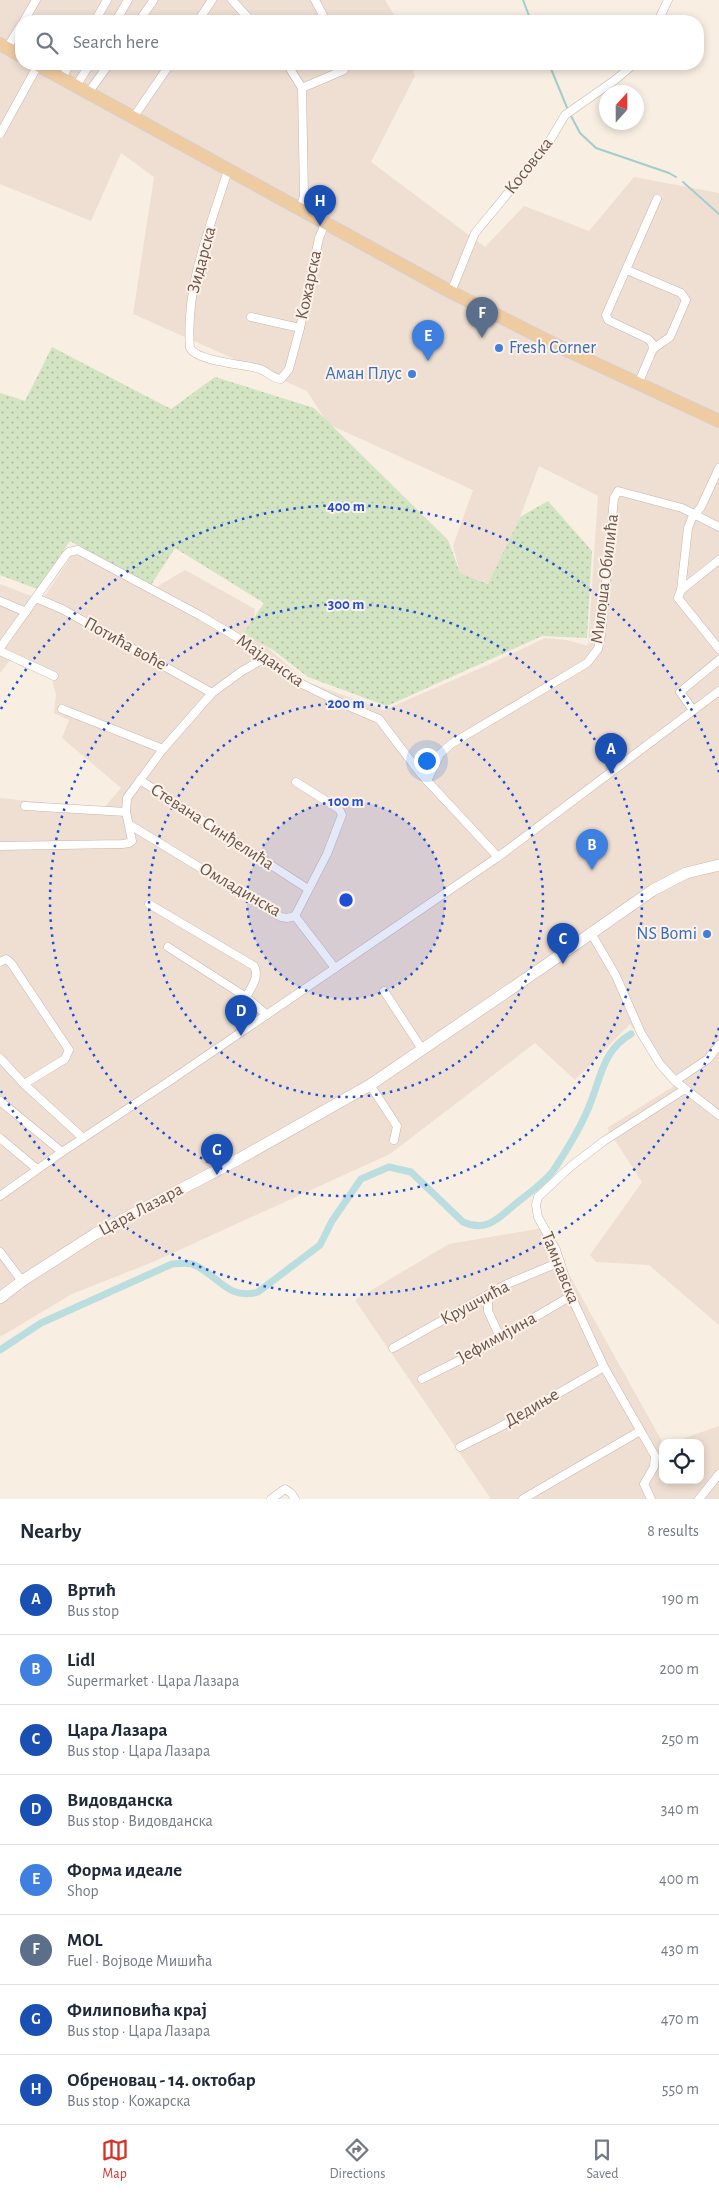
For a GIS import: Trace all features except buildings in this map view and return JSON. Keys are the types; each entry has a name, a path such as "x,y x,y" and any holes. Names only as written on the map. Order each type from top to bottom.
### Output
{"main road":[{"path":"4,46 15,52"},
{"path":"48,70 451,292 638,384 719,421"},
{"name":"Цара Лазара","path":"0,1298 22,1281 100,1232 239,1159 370,1085 639,898 674,878 699,869 719,865"}],"street":[{"path":"27,15 36,0"},
{"path":"98,15 107,0"},
{"path":"119,15 128,0"},
{"path":"202,15 212,0"},
{"path":"232,0 246,15"},
{"path":"315,0 323,15"},
{"path":"661,15 668,0"},
{"path":"143,15 153,1"},
{"path":"4,46 15,32"},
{"path":"0,134 34,70"},
{"path":"62,78 67,70"},
{"path":"76,86 86,70"},
{"path":"88,93 105,70"},
{"path":"133,118 166,70"},
{"path":"291,70 302,88 304,196 300,210"},
{"path":"302,88 344,70"},
{"name":"Косовска","path":"451,292 475,233 546,147 565,115 627,70"},
{"name":"Зидарска","path":"228,170 191,295 190,342 192,352 199,356 261,370 277,379 281,379 289,369 300,328"},
{"path":"653,349 652,343 648,339 608,320 606,316 657,199"},
{"name":"Кожарска","path":"251,317 300,328 319,238 325,224"},
{"path":"627,270 681,294 686,300 670,337 653,349 638,384"},
{"path":"681,590 688,528 701,507 719,468"},
{"name":"Милоша Обилића","path":"427,781 440,754 451,744 587,664 594,656 601,636 615,494 618,491 682,508 695,514"},
{"path":"695,514 719,527"},
{"name":"Мајданска","path":"54,676 0,650 66,555 69,552 78,550 238,638 302,684 379,719 427,781 498,856"},
{"path":"719,560 681,590 678,595 679,600 719,649"},
{"name":"Потића воће","path":"36,598 62,609 212,693"},
{"path":"0,601 26,612"},
{"path":"62,709 164,750 212,693 242,671 265,658"},
{"path":"694,710 680,692 719,660"},
{"path":"0,1196 37,1168 498,856 719,691"},
{"name":"Стевана Синђелића","path":"164,750 140,780 308,889"},
{"path":"0,846 127,844 132,839 126,812 128,798 140,780"},
{"path":"295,916 327,854 342,815 339,809 296,782"},
{"path":"25,806 126,812"},
{"name":"Омладинска","path":"130,825 281,916 287,918 295,916 335,968"},
{"path":"149,904 234,952 254,966 256,977 246,997"},
{"path":"590,933 616,976 650,1050 675,1081 719,1115"},
{"path":"168,947 246,997 267,1014"},
{"path":"0,962 6,959 11,962 69,1050 65,1059 24,1084"},
{"path":"384,991 422,1049"},
{"path":"675,1081 708,1059 719,1045"},
{"path":"0,1058 24,1084 83,1138"},
{"path":"370,1085 397,1126 394,1140"},
{"name":"Тамнавска","path":"651,1499 644,1484 654,1466 655,1456 604,1367 572,1296 548,1234 538,1217 536,1205 538,1197 570,1167 604,1141 685,1088"},
{"path":"0,1100 62,1152"},
{"path":"0,1138 37,1168"},
{"path":"0,1252 22,1281"},
{"name":"Крушчића","path":"393,1348 507,1284 560,1262"},
{"path":"488,1295 488,1311 500,1337"},
{"name":"Јефимијина","path":"422,1379 572,1296"},
{"name":"Дедиње","path":"460,1447 500,1427 604,1367"},
{"path":"523,1499 640,1432"},
{"path":"699,1499 719,1474"},
{"path":"271,1499 285,1489 295,1499"}],"shaded area":[{"path":"0,0 385,0 394,15 15,15 15,70 413,70 415,76 371,162 485,247 524,206 589,231 634,177 719,193 719,1325 649,1265 596,1262 590,1255 642,1182 607,1128 674,1086 630,1024 575,1080 535,1043 390,1154 153,1262 72,1294 0,1337 0,798 103,809 121,788 62,738 69,720 54,713 56,695 52,680 10,660 0,673 0,584 42,600 74,552 153,589 185,570 255,609 251,633 307,682 384,710 545,638 567,640 588,646 598,496 539,466 520,517 489,584 460,573 453,546 473,490 328,424 307,391 133,314 154,177 121,153 91,221 0,184"},
{"path":"543,1228 661,1439 659,1439 659,1484 704,1484 704,1439 682,1439 719,1426 719,1499 491,1499 355,1300 449,1244"}],"green space":[{"path":"52,347 171,409 215,377 314,408 448,540 460,573 488,584 520,517 548,501 592,551 587,638 542,636 387,706 308,677 273,650 244,633 264,603 175,548 151,585 70,541 37,589 0,575 0,393 25,401"}],"waterway":[{"path":"523,0 529,15"},
{"path":"551,70 568,110"},
{"path":"570,114 580,133 596,148 676,177"},
{"path":"683,182 719,214"},
{"path":"0,1350 41,1323 172,1264 192,1264 201,1268 230,1290 238,1293 258,1292 320,1245 332,1221 361,1179 389,1167 411,1172 463,1222 478,1226 496,1220 536,1188 551,1173 570,1145 583,1120 609,1056 614,1048 631,1034"}],"place":[{"name":"Обреновац - 14. октобар","path":"320,226"},
{"name":"MOL","path":"482,338"},
{"name":"Fresh Corner","path":"499,348"},
{"name":"Форма идеале","path":"428,361"},
{"name":"Аман Плус","path":"412,374"},
{"name":"Вртић","path":"611,774"},
{"name":"Lidl","path":"592,870"},
{"name":"NS Bomi","path":"707,934"},
{"name":"Цара Лазара","path":"563,964"},
{"name":"Видовданска","path":"241,1036"},
{"name":"Филиповића крај","path":"217,1175"}]}
